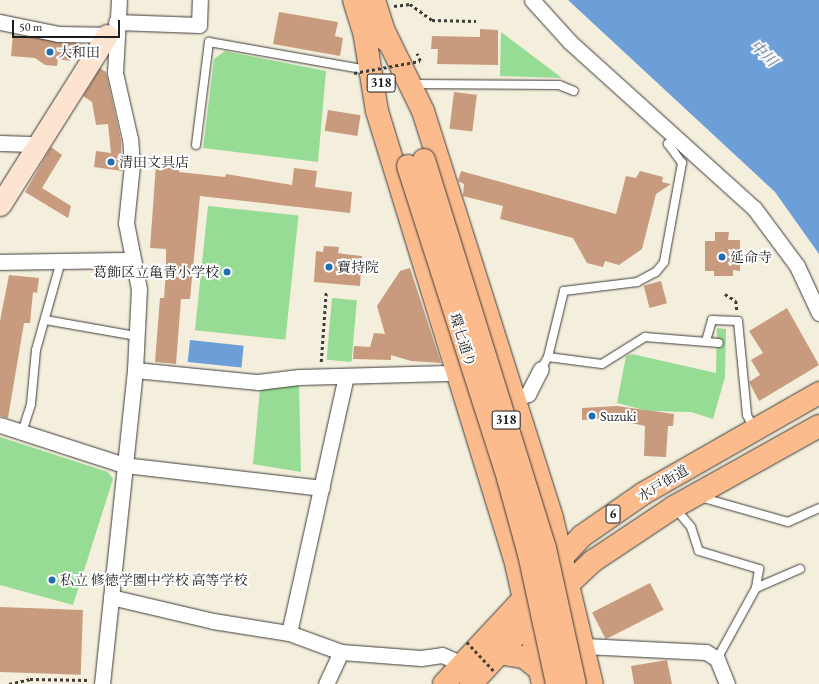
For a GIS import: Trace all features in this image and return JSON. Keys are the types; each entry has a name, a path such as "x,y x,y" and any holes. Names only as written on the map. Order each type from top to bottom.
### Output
{"main road":[{"name":"環七通り","path":"354,0 373,29 416,163 545,548 575,684"},
{"name":"環七通り","path":"373,29 383,3"},
{"path":"373,29 361,72 392,161 497,496 529,621 546,679"},
{"path":"373,29 413,84 543,487 570,580 584,646 590,684"},
{"name":"環七通り","path":"416,163 529,554 558,684"},
{"name":"水戸街道","path":"444,684 562,553 644,493 819,393"},
{"name":"水戸街道","path":"471,684 496,662 529,621 570,580 622,540 674,507 819,426"},
{"path":"497,496 511,515 537,509 543,487"},
{"path":"496,662 524,657 546,679 576,678 590,684"}],"street":[{"path":"103,682 124,465 135,370 139,289 126,223 132,166 130,139 115,73 113,31 120,0"},
{"path":"0,22 58,34 199,25 200,0"},
{"path":"532,0 570,42 676,136 754,208 775,233 811,291 819,313"},
{"path":"0,205 38,144 113,31"},
{"path":"0,143 38,144"},
{"path":"0,262 133,260"},
{"path":"514,398 528,394 545,363"},
{"path":"135,370 258,382 320,376 457,372"},
{"path":"289,633 346,376"},
{"path":"0,425 124,465 322,488"},
{"path":"111,597 213,621 289,633 341,652 421,658 442,655 462,664"},
{"path":"584,646 690,650 716,658 727,684"},
{"path":"326,684 341,652"}],"lane":[{"path":"196,145 209,42 361,72"},
{"path":"413,84 559,85 574,91"},
{"path":"676,136 668,144 682,163 664,262 656,272 637,282 564,291 545,363 602,364 645,337 719,342"},
{"path":"22,432 31,404 36,350 60,261"},
{"path":"45,320 136,336"},
{"path":"706,341 712,320 738,321 747,415 754,430"},
{"path":"696,496 788,522 819,508"},
{"path":"674,507 691,527 699,551 759,569 756,588 716,658"},
{"path":"756,588 800,569"}],"path":[{"path":"383,3 410,4 432,20 476,21"},
{"path":"361,72 420,61 417,54"},
{"path":"320,376 326,292"},
{"path":"725,294 736,301 738,321"},
{"path":"467,642 496,662"},
{"path":"9,684 30,679 103,682"}],"green space":[{"path":"501,32 562,78 500,76"},
{"path":"225,51 326,71 318,162 203,148 214,59"},
{"path":"208,206 299,216 285,340 195,330"},
{"path":"332,298 357,300 352,362 327,360"},
{"path":"717,328 726,329 725,377 713,419 691,412 648,411 617,403 626,356 632,354 716,373"},
{"path":"299,385 301,472 253,464 260,388"},
{"path":"0,437 108,472 113,479 73,605 0,585"}],"water":[{"name":"中川","path":"568,0 819,0 819,254 775,192"},
{"path":"190,340 244,346 241,368 188,362"}],"building":[{"path":"279,12 338,22 335,36 343,38 340,56 273,44"},
{"path":"480,29 498,30 498,65 437,64 438,49 431,49 432,36 480,37"},
{"path":"13,35 79,43 82,47 71,61 58,59 57,66 45,65 35,58 11,56"},
{"path":"100,68 106,72 121,140 122,171 94,167 96,151 111,153 108,124 96,125 92,102 83,96"},
{"path":"454,92 477,95 472,132 449,129"},
{"path":"328,110 361,115 357,136 325,131"},
{"path":"51,147 62,155 42,188 71,206 68,218 25,192"},
{"path":"156,165 179,167 179,172 225,177 226,174 292,185 294,168 317,171 315,187 352,192 350,213 200,196 190,299 181,299 176,364 155,362 160,298 164,298 166,272 166,249 150,248"},
{"path":"461,171 616,214 626,176 636,178 640,171 663,177 662,182 671,184 656,194 642,249 619,265 605,261 603,267 587,263 573,238 500,219 503,206 463,196 464,184 458,181"},
{"path":"715,232 729,232 728,240 740,240 740,271 733,270 733,276 714,276 714,271 705,271 705,241 715,241"},
{"path":"324,246 339,247 338,253 362,256 360,286 314,282 316,251 323,252"},
{"path":"410,268 441,363 411,361 391,355 391,360 353,359 354,346 370,347 374,333 385,334 377,306 400,271"},
{"path":"9,275 39,278 37,293 33,292 30,323 24,323 8,418 0,416 0,321"},
{"path":"661,281 667,303 650,308 644,286"},
{"path":"787,308 819,365 759,401 749,382 760,375 751,360 763,353 749,331"},
{"path":"617,406 674,414 673,426 668,426 666,457 644,456 645,426 609,418 582,420 582,408"},
{"path":"650,583 664,610 606,639 592,613"},
{"path":"0,607 83,610 81,675 0,672"},
{"path":"667,660 672,684 634,684 631,666"}],"place":[{"name":"大和田","path":"50,52"},
{"name":"清田文具店","path":"111,162"},
{"name":"延命寺","path":"722,257"},
{"name":"寶持院","path":"329,267"},
{"name":"葛飾区立亀青小学校","path":"227,272"},
{"name":"Suzuki","path":"592,416"},
{"name":"私立 修徳学園中学校 高等学校","path":"52,580"}]}
